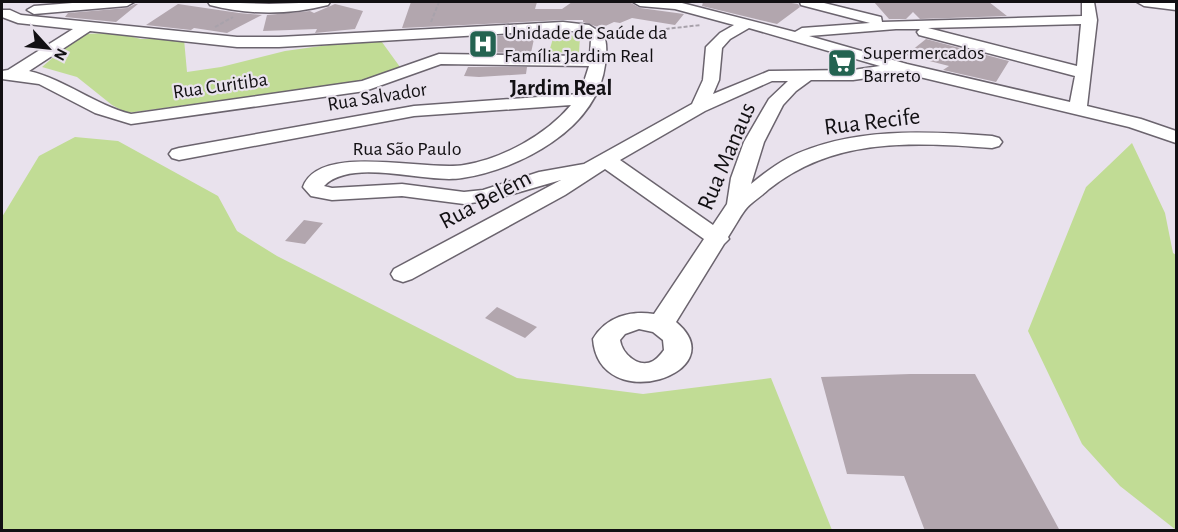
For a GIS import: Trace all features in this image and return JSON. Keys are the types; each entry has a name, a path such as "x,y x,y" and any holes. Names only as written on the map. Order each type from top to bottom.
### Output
{"street":[{"path":"2,17 127,2"},
{"path":"215,2 250,8 288,8 323,2"},
{"path":"640,2 670,3 787,34 903,69 1135,123 1176,136"},
{"path":"806,2 1084,73"},
{"path":"1077,110 1090,20 1088,2"},
{"path":"1144,2 1176,6"},
{"path":"2,17 80,31 197,36 237,42 563,26 584,28 598,37"},
{"path":"787,34 896,25 1090,20"},
{"path":"699,107 711,80 714,47 725,36 748,23"},
{"path":"7,75 80,31"},
{"path":"432,33 439,59"},
{"name":"Rua São Paulo","path":"598,37 592,87 586,99 573,114 542,137 491,166 444,173 384,167 344,170 322,175 315,181 314,187 318,192 332,194 402,190 464,198 485,196 546,176 598,164 699,107 769,76 853,75 903,69"},
{"name":"Rua Curitiba","path":"7,75 26,74 63,87 108,113 131,119 365,86 439,59 596,61"},
{"name":"Rua Manaus","path":"661,324 718,239 738,204 741,178 759,132 776,103 790,87 808,75"},
{"name":"Rua Salvador","path":"179,154 414,111 586,99"},
{"name":"Rua Recife","path":"738,204 796,162 819,153 873,142 901,140 992,142"},
{"path":"598,164 718,239"},
{"name":"Rua Belém","path":"403,274 558,190 598,164"}],"path":[{"path":"432,33 439,2"},
{"path":"197,36 250,8"},
{"path":"598,37 703,25"}],"green space":[{"path":"117,33 141,39 184,39 187,72 221,67 285,51 379,38 400,67 373,80 127,113 112,105 77,77 42,67 80,34"},
{"path":"554,35 580,36 579,53 549,52"},
{"path":"75,137 118,141 218,196 237,231 277,256 517,378 643,394 771,378 832,530 2,530 2,217 39,156"},
{"path":"1132,143 1165,213 1173,253 1176,255 1176,530 1120,486 1082,444 1028,331 1086,187"}],"building":[{"path":"411,2 537,2 535,9 562,9 572,2 621,2 631,3 640,8 684,14 675,25 632,18 601,28 583,22 583,20 563,20 402,28"},
{"path":"703,2 785,2 798,4 800,7 777,24 702,6"},
{"path":"874,2 989,2 1007,16 920,19 913,12 906,19 889,19"},
{"path":"138,4 116,22 65,17 68,13 127,8"},
{"path":"178,4 262,15 227,33 146,25"},
{"path":"335,4 363,11 355,29 315,33 317,29 263,31 267,15 310,11 314,13"},
{"path":"535,34 531,53 474,52 480,37"},
{"path":"926,39 1009,61 996,82 943,70 949,66 906,55"},
{"path":"468,67 527,67 526,74 479,77 464,76"},
{"path":"304,220 323,223 305,244 285,241"},
{"path":"497,307 537,327 525,338 485,318"},
{"path":"975,374 1060,531 925,531 904,476 847,474 821,377"}],"place":[{"name":"Unidade de Saúde da Família Jardim Real","path":"483,44"},
{"name":"Supermercados Barreto","path":"842,63"}],"district":[{"name":"Jardim Real","path":"561,87"}]}
